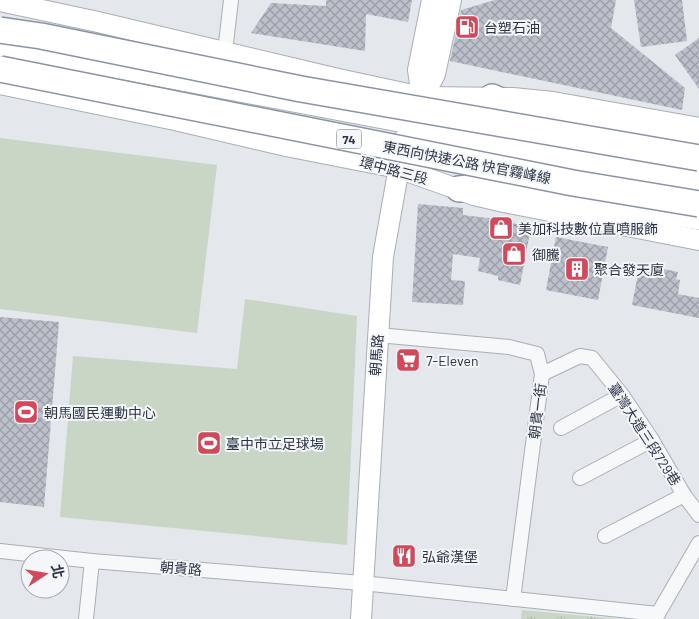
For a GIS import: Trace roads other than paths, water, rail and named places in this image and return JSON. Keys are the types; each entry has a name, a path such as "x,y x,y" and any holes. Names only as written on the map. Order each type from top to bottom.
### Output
{"highway":[{"path":"0,30 41,36 301,89 699,158"},
{"name":"東西向快速公路 快官霧峰線","path":"0,69 564,182 699,204"},
{"path":"492,97 536,117 699,144"},
{"path":"459,189 506,184 699,217"}],"street":[{"path":"225,52 230,0"},
{"name":"朝馬路","path":"422,97 418,70 432,0"},
{"name":"朝馬路","path":"361,619 383,257 398,168 422,97 435,74 451,0"},
{"path":"0,1 422,97 492,97 553,102 699,128"},
{"path":"0,46 409,131 699,188"},
{"path":"0,59 409,131 699,173"},
{"name":"環中路三段","path":"0,84 175,120 286,146 398,168 474,195 504,202 699,240"},
{"name":"朝貴一街","path":"378,335 509,347 537,354 542,374 513,598"},
{"name":"臺灣大道三段729巷","path":"542,374 580,356 592,358 622,395 699,515"},
{"path":"561,428 622,395"},
{"path":"580,478 652,440"},
{"path":"605,536 684,494"},
{"path":"362,583 513,598 657,616 699,543"},
{"name":"朝貴路","path":"0,551 92,561 362,583"},
{"path":"86,619 92,561"}],"place":[{"name":"台塑石油","path":"467,27"},
{"name":"美加科技數位直噴服飾","path":"501,228"},
{"name":"御騰","path":"514,254"},
{"name":"聚合發天廈","path":"577,269"},
{"name":"7-Eleven","path":"408,360"},
{"name":"朝馬國民運動中心","path":"26,412"},
{"name":"臺中市立足球場","path":"209,443"},
{"name":"弘爺漢堡","path":"404,556"}]}
